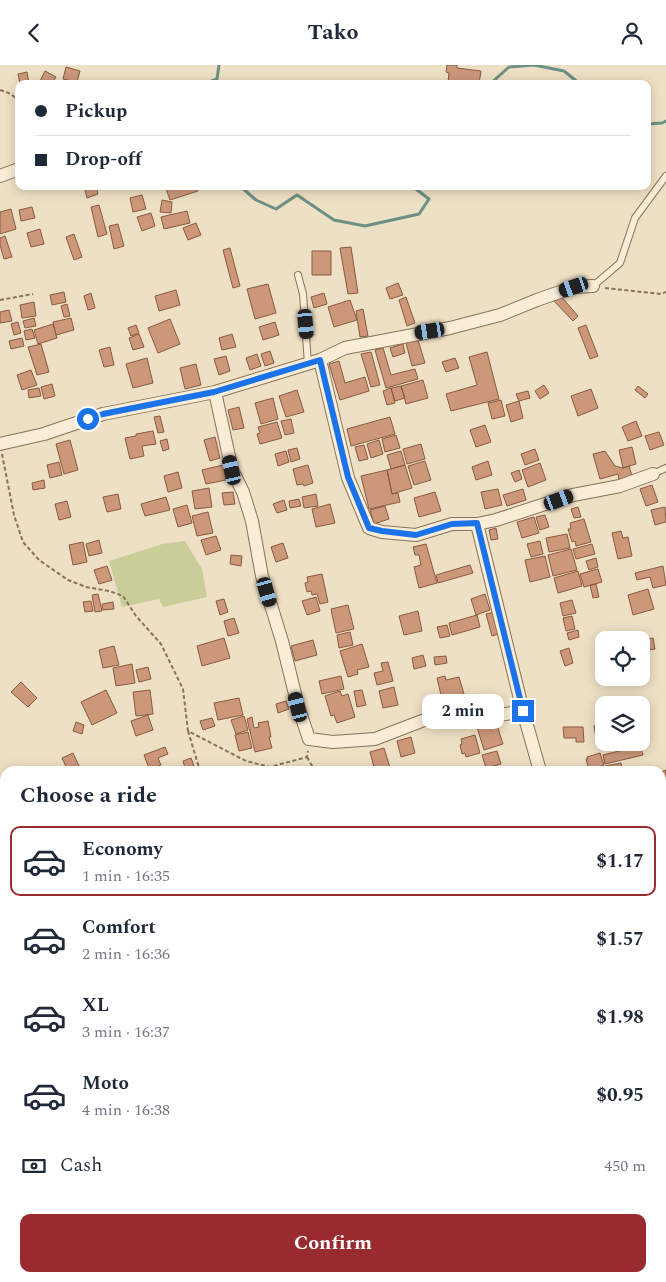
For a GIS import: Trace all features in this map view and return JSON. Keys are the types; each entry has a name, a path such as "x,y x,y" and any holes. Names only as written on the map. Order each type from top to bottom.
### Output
{"street":[{"path":"0,176 15,170"},
{"path":"1,449 103,414 214,392 314,362 345,349 450,328 500,315 574,287 593,286"},
{"path":"314,362 348,477 369,528 416,535 452,524 496,520 573,495 620,486 653,474"},
{"path":"214,392 232,470 243,491 252,521 262,576 282,641 298,707 309,739 334,742 375,739 445,712 494,716 523,711"},
{"path":"477,523 523,711 539,766"}],"lane":[{"path":"593,286 620,263 635,218 666,176"},
{"path":"298,275 304,294 314,362"},
{"path":"653,474 666,468"}],"path":[{"path":"0,90 15,98"},
{"path":"593,286 661,294 666,292"},
{"path":"0,300 33,294"},
{"path":"1,449 14,515 23,542 40,560 68,580 86,587 109,591 123,596 136,615 161,644 183,689 188,731 198,766"},
{"path":"188,731 246,761 266,766"},
{"path":"309,739 307,757 312,766"},
{"path":"274,766 307,757"}],"green space":[{"path":"185,541 202,569 207,597 163,607 159,599 122,607 109,561 162,544"}],"building":[{"path":"447,65 457,65 457,68 481,71 480,80 448,80 449,73 446,72"},
{"path":"66,67 80,71 78,80 63,79"},
{"path":"45,71 56,77 54,80 40,80"},
{"path":"27,72 28,80 19,80 18,74"},
{"path":"85,190 97,190 98,194 87,198"},
{"path":"166,190 198,190 198,191 170,200"},
{"path":"142,195 146,209 133,212 130,198"},
{"path":"162,200 172,202 171,213 160,212"},
{"path":"99,205 107,234 98,237 91,207"},
{"path":"32,207 35,218 21,221 19,210"},
{"path":"11,209 16,229 0,234 0,212"},
{"path":"187,211 190,223 164,229 161,217"},
{"path":"151,213 155,226 142,231 137,217"},
{"path":"196,223 201,235 188,240 183,228"},
{"path":"118,224 124,246 114,249 109,226"},
{"path":"40,229 44,244 31,247 27,233"},
{"path":"74,234 82,257 74,260 66,237"},
{"path":"5,236 12,257 4,259 0,238"},
{"path":"351,247 358,293 348,294 340,248"},
{"path":"230,248 240,286 233,288 223,250"},
{"path":"312,251 331,251 331,275 312,275"},
{"path":"398,283 403,295 390,299 386,288"},
{"path":"268,284 276,313 255,319 247,289"},
{"path":"176,290 180,305 159,311 155,296"},
{"path":"64,292 66,302 52,305 50,295"},
{"path":"91,293 95,308 88,310 84,296"},
{"path":"324,293 327,304 314,308 311,297"},
{"path":"560,295 578,316 573,321 554,301"},
{"path":"406,297 415,323 407,326 399,300"},
{"path":"350,300 357,320 334,327 328,307"},
{"path":"34,302 36,316 22,318 20,305"},
{"path":"67,304 70,316 64,317 61,306"},
{"path":"363,309 368,336 360,337 356,311"},
{"path":"9,310 12,321 0,323 0,312"},
{"path":"34,318 36,326 25,328 23,321"},
{"path":"71,318 74,330 56,335 53,322"},
{"path":"170,319 180,344 158,353 148,328"},
{"path":"18,322 21,333 14,335 11,324"},
{"path":"275,322 279,335 263,340 259,327"},
{"path":"53,324 57,338 38,344 34,330"},
{"path":"136,325 139,333 131,336 128,328"},
{"path":"586,325 598,356 590,359 578,328"},
{"path":"32,329 35,338 26,340 24,331"},
{"path":"139,334 144,347 133,350 129,338"},
{"path":"232,334 236,347 222,350 219,338"},
{"path":"22,338 24,346 11,349 9,341"},
{"path":"418,340 425,363 412,366 406,343"},
{"path":"41,344 49,372 37,375 28,347"},
{"path":"403,344 405,353 393,357 390,348"},
{"path":"110,347 114,365 104,367 99,350"},
{"path":"383,348 391,375 415,369 418,379 386,388 375,350"},
{"path":"270,351 274,363 265,366 261,354"},
{"path":"371,352 380,385 371,387 361,354"},
{"path":"487,352 499,399 451,411 446,394 477,385 469,357"},
{"path":"257,354 261,366 250,370 246,358"},
{"path":"226,356 230,371 219,375 214,359"},
{"path":"147,358 153,383 133,388 126,364"},
{"path":"455,358 459,368 446,372 442,362"},
{"path":"339,361 345,383 365,377 369,391 340,400 329,364"},
{"path":"196,364 201,385 185,389 180,368"},
{"path":"31,370 37,385 22,390 17,375"},
{"path":"423,380 428,398 406,404 401,386"},
{"path":"52,384 55,396 44,399 41,387"},
{"path":"544,385 549,393 540,399 535,391"},
{"path":"401,386 405,398 395,401 391,388"},
{"path":"638,386 648,394 645,398 635,390"},
{"path":"39,388 41,396 29,398 28,390"},
{"path":"391,388 395,403 387,405 383,391"},
{"path":"591,389 598,408 578,416 571,396"},
{"path":"297,390 304,412 286,417 279,396"},
{"path":"528,391 530,398 519,401 516,394"},
{"path":"273,398 278,419 261,424 255,403"},
{"path":"501,400 505,416 492,419 488,403"},
{"path":"519,401 523,418 511,422 506,405"},
{"path":"239,407 244,428 233,430 228,410"},
{"path":"160,416 164,432 158,433 154,417"},
{"path":"390,417 395,434 351,446 347,429"},
{"path":"291,419 294,433 285,435 281,421"},
{"path":"636,421 642,436 628,441 622,427"},
{"path":"277,422 282,438 260,444 257,434 260,433 258,427"},
{"path":"485,425 491,442 476,447 470,430"},
{"path":"153,431 156,444 142,446 144,456 130,459 125,438"},
{"path":"659,432 664,445 650,450 645,436"},
{"path":"396,435 400,448 385,452 382,439"},
{"path":"215,437 220,458 210,461 204,440"},
{"path":"167,439 169,449 163,451 160,441"},
{"path":"70,440 78,470 64,474 56,444"},
{"path":"379,440 383,454 371,458 367,444"},
{"path":"421,444 425,459 407,464 403,449"},
{"path":"364,445 368,459 359,461 355,447"},
{"path":"632,447 636,464 623,468 619,450"},
{"path":"297,448 300,459 291,462 288,450"},
{"path":"535,449 539,460 525,465 521,454"},
{"path":"286,451 289,462 278,466 275,454"},
{"path":"401,451 405,465 391,469 387,455"},
{"path":"605,451 615,466 623,468 629,466 632,476 619,480 618,474 600,479 593,454"},
{"path":"425,461 431,480 414,485 408,466"},
{"path":"488,461 492,475 476,480 472,467"},
{"path":"59,462 62,475 50,478 47,465"},
{"path":"540,463 546,480 528,487 522,470"},
{"path":"223,465 226,480 206,484 202,470"},
{"path":"308,465 313,483 304,486 303,484 297,485 293,469"},
{"path":"405,465 412,488 392,494 387,470"},
{"path":"387,470 392,494 398,493 400,502 369,509 361,476"},
{"path":"519,470 522,479 515,482 511,473"},
{"path":"178,472 182,488 168,492 164,476"},
{"path":"44,480 45,488 33,490 32,483"},
{"path":"652,485 658,502 646,506 640,489"},
{"path":"209,488 212,507 195,509 192,491"},
{"path":"498,489 502,505 485,509 481,492"},
{"path":"523,489 526,500 507,506 503,495"},
{"path":"233,492 235,504 224,505 222,493"},
{"path":"435,492 441,511 419,517 414,498"},
{"path":"118,494 121,509 107,512 103,497"},
{"path":"316,494 318,506 304,508 302,497"},
{"path":"166,497 170,510 145,516 141,504"},
{"path":"299,499 301,506 290,508 289,501"},
{"path":"284,500 287,510 277,513 273,504"},
{"path":"67,501 71,517 59,520 55,504"},
{"path":"330,504 335,523 316,527 312,509"},
{"path":"187,505 192,523 178,527 173,509"},
{"path":"385,506 389,519 374,524 370,510"},
{"path":"578,507 581,517 574,518 571,509"},
{"path":"665,507 666,522 655,525 651,510"},
{"path":"208,512 213,533 197,536 192,516"},
{"path":"545,515 549,527 540,530 536,517"},
{"path":"534,517 539,533 522,538 517,522"},
{"path":"584,519 591,542 576,546 575,541 572,542 568,529 571,529 570,523"},
{"path":"496,528 498,539 491,540 489,530"},
{"path":"621,531 623,538 628,537 632,556 618,559 612,533"},
{"path":"567,534 570,548 549,552 546,538"},
{"path":"216,536 221,550 206,555 201,540"},
{"path":"99,540 102,553 89,556 86,544"},
{"path":"540,541 543,554 531,557 527,544"},
{"path":"83,542 87,562 73,565 69,545"},
{"path":"283,543 288,558 276,562 271,547"},
{"path":"426,544 437,583 419,588 414,567 421,565 419,555 415,555 413,547"},
{"path":"592,544 595,554 576,559 573,549"},
{"path":"571,549 577,570 553,576 548,555"},
{"path":"231,555 242,556 241,566 230,564"},
{"path":"545,556 550,577 530,582 525,560"},
{"path":"596,558 598,567 589,570 586,561"},
{"path":"470,565 473,573 438,583 436,575"},
{"path":"107,566 112,580 99,584 94,570"},
{"path":"663,566 666,585 653,588 650,577 637,580 635,573"},
{"path":"598,569 602,582 584,587 580,574"},
{"path":"578,571 582,586 558,593 554,578"},
{"path":"322,574 328,602 320,604 317,594 312,595 311,591 307,592 305,583 308,582 307,577"},
{"path":"596,584 599,597 593,598 590,585"},
{"path":"648,589 654,609 633,615 628,595"},
{"path":"98,594 102,611 95,612 92,595"},
{"path":"485,594 490,610 476,615 471,599"},
{"path":"316,597 320,611 307,615 302,601"},
{"path":"224,599 228,612 220,615 216,601"},
{"path":"572,600 576,613 563,616 560,603"},
{"path":"91,601 93,611 85,612 83,602"},
{"path":"113,602 114,609 103,610 102,604"},
{"path":"348,605 354,629 336,633 331,609"},
{"path":"418,611 422,631 404,635 399,616"},
{"path":"495,612 501,633 492,636 486,614"},
{"path":"477,615 480,627 452,635 449,623"},
{"path":"572,616 575,629 566,631 563,618"},
{"path":"234,618 239,633 228,636 224,621"},
{"path":"447,625 450,636 440,638 437,627"},
{"path":"578,630 579,637 569,640 567,633"},
{"path":"350,632 353,645 339,648 337,635"},
{"path":"224,638 230,658 202,666 197,646"},
{"path":"650,638 653,638 655,649 650,650"},
{"path":"313,640 317,655 295,661 291,646"},
{"path":"362,644 369,667 357,670 358,674 348,677 340,651"},
{"path":"114,646 119,665 103,668 99,650"},
{"path":"569,648 573,663 565,666 560,651"},
{"path":"423,655 426,666 414,669 412,658"},
{"path":"446,656 447,663 435,665 434,657"},
{"path":"388,662 393,681 377,685 374,673 383,671 381,663"},
{"path":"132,664 135,683 116,686 113,668"},
{"path":"148,667 151,679 139,682 136,670"},
{"path":"341,676 344,689 322,694 319,681"},
{"path":"445,676 446,680 459,677 464,694 442,699 437,678"},
{"path":"21,682 37,698 28,707 11,692"},
{"path":"394,687 398,705 383,708 379,691"},
{"path":"106,690 117,713 92,725 81,702"},
{"path":"150,690 153,714 136,716 133,692"},
{"path":"362,690 366,705 357,707 354,691"},
{"path":"340,691 342,696 348,694 355,717 337,723 334,715 331,716 325,696"},
{"path":"239,698 243,715 218,720 214,703"},
{"path":"286,701 289,709 278,713 276,704"},
{"path":"148,715 153,730 136,736 131,721"},
{"path":"244,716 248,730 236,734 231,720"},
{"path":"252,717 254,728 259,727 258,723 268,721 272,748 255,752 247,719"},
{"path":"212,718 215,726 203,730 200,721"},
{"path":"76,722 84,725 82,734 73,731"},
{"path":"496,722 503,744 484,750 477,727"},
{"path":"563,727 583,727 584,742 576,742 576,738 564,738"},
{"path":"248,732 252,748 239,751 235,735"},
{"path":"475,735 480,753 466,757 465,753 462,754 461,739"},
{"path":"411,737 415,753 401,757 397,741"},
{"path":"165,747 168,754 158,758 161,765 158,766 148,766 144,755"},
{"path":"384,748 389,766 374,766 370,752"},
{"path":"497,751 501,764 485,766 482,755"},
{"path":"619,751 642,751 643,755 605,764 603,755"},
{"path":"73,753 79,766 66,766 62,758"},
{"path":"600,753 604,765 588,766 587,757"},
{"path":"191,758 194,766 184,766 183,761"},
{"path":"621,763 622,766 605,766"}],"waterway":[{"path":"214,80 217,79 219,65"},
{"path":"494,80 509,67 534,65 564,71 575,80"},
{"path":"651,124 666,121"},
{"path":"245,190 256,200 276,209 297,195 334,220 365,226 419,214 429,199 417,190"}],"route":[{"path":"88,419 103,414 214,392 320,360 348,477 369,528 416,535 452,524 477,523 523,711"}]}
